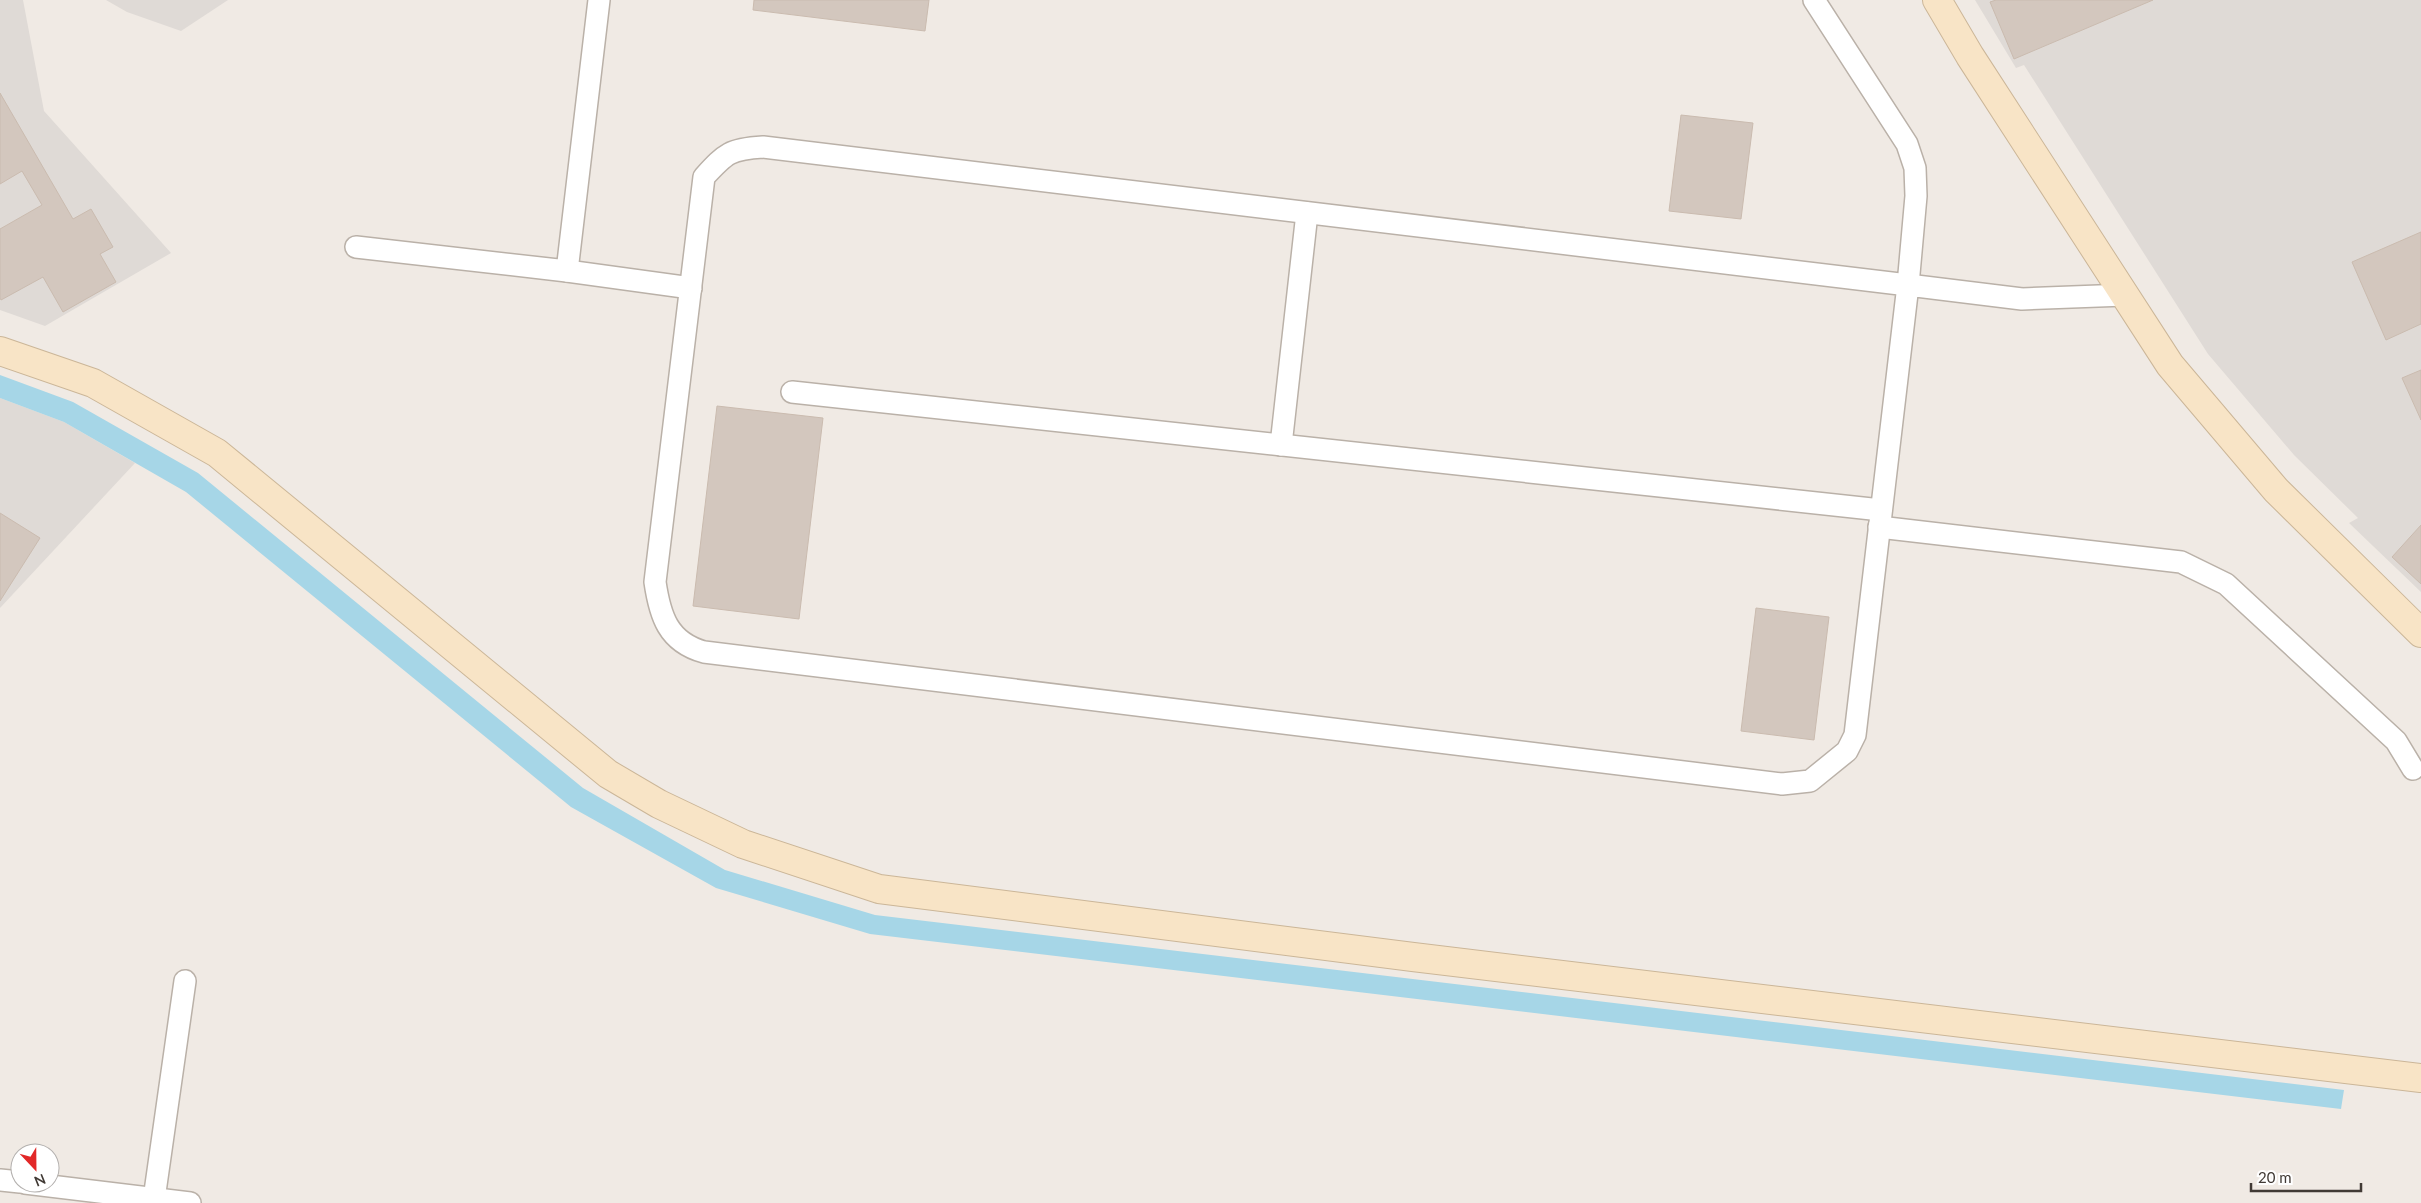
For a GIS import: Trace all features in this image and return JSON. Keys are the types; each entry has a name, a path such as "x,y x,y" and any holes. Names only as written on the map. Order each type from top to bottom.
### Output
{"street":[{"path":"1937,0 1970,56 2170,365 2276,490 2421,633"},
{"path":"0,351 93,383 217,453 608,774 659,804 743,844 878,889 1423,958 2421,1078"}],"lane":[{"path":"566,271 599,0"},
{"path":"1814,0 1907,144 1915,168 1916,196 1908,285 1855,735 1847,751 1810,781 1782,784 704,652 687,647 669,628 659,609 655,582 704,177 720,160 739,148 763,147 1307,213 1908,285 2022,299 2125,295"},
{"path":"1281,445 1307,213"},
{"path":"356,247 566,271 691,288"},
{"path":"792,392 1281,445 1880,519 2181,562 2226,584 2396,741 2413,769"},
{"path":"154,1199 185,981"},
{"path":"60,1187 190,1203"}],"shaded area":[{"path":"0,0 23,0 44,111 171,253 45,326 0,310"},
{"path":"106,0 228,0 181,31 127,12"},
{"path":"1975,0 2421,0 2421,592 2349,523 2358,518 2294,455 2208,354 2024,65 2016,68"},
{"path":"0,398 64,422 135,463 0,608"}],"water":[{"path":"0,375 73,402 198,473 583,788 725,870 875,915 2344,1090 2341,1109 870,934 716,888 571,807 186,492 64,422 0,398"}],"building":[{"path":"754,0 929,0 925,31 753,10"},
{"path":"1996,0 2153,0 2014,59 1990,2"},
{"path":"0,93 73,219 91,209 113,247 100,254 116,282 63,312 43,277 1,300 0,298 0,229 42,205 22,171 0,184"},
{"path":"1681,115 1753,123 1741,219 1669,211"},
{"path":"2421,232 2421,324 2386,340 2352,262"},
{"path":"2421,370 2421,420 2402,378"},
{"path":"717,406 823,418 799,619 693,606"},
{"path":"0,513 40,538 0,601"},
{"path":"2421,525 2421,584 2392,557"},
{"path":"1756,608 1829,617 1814,740 1741,731"}]}
